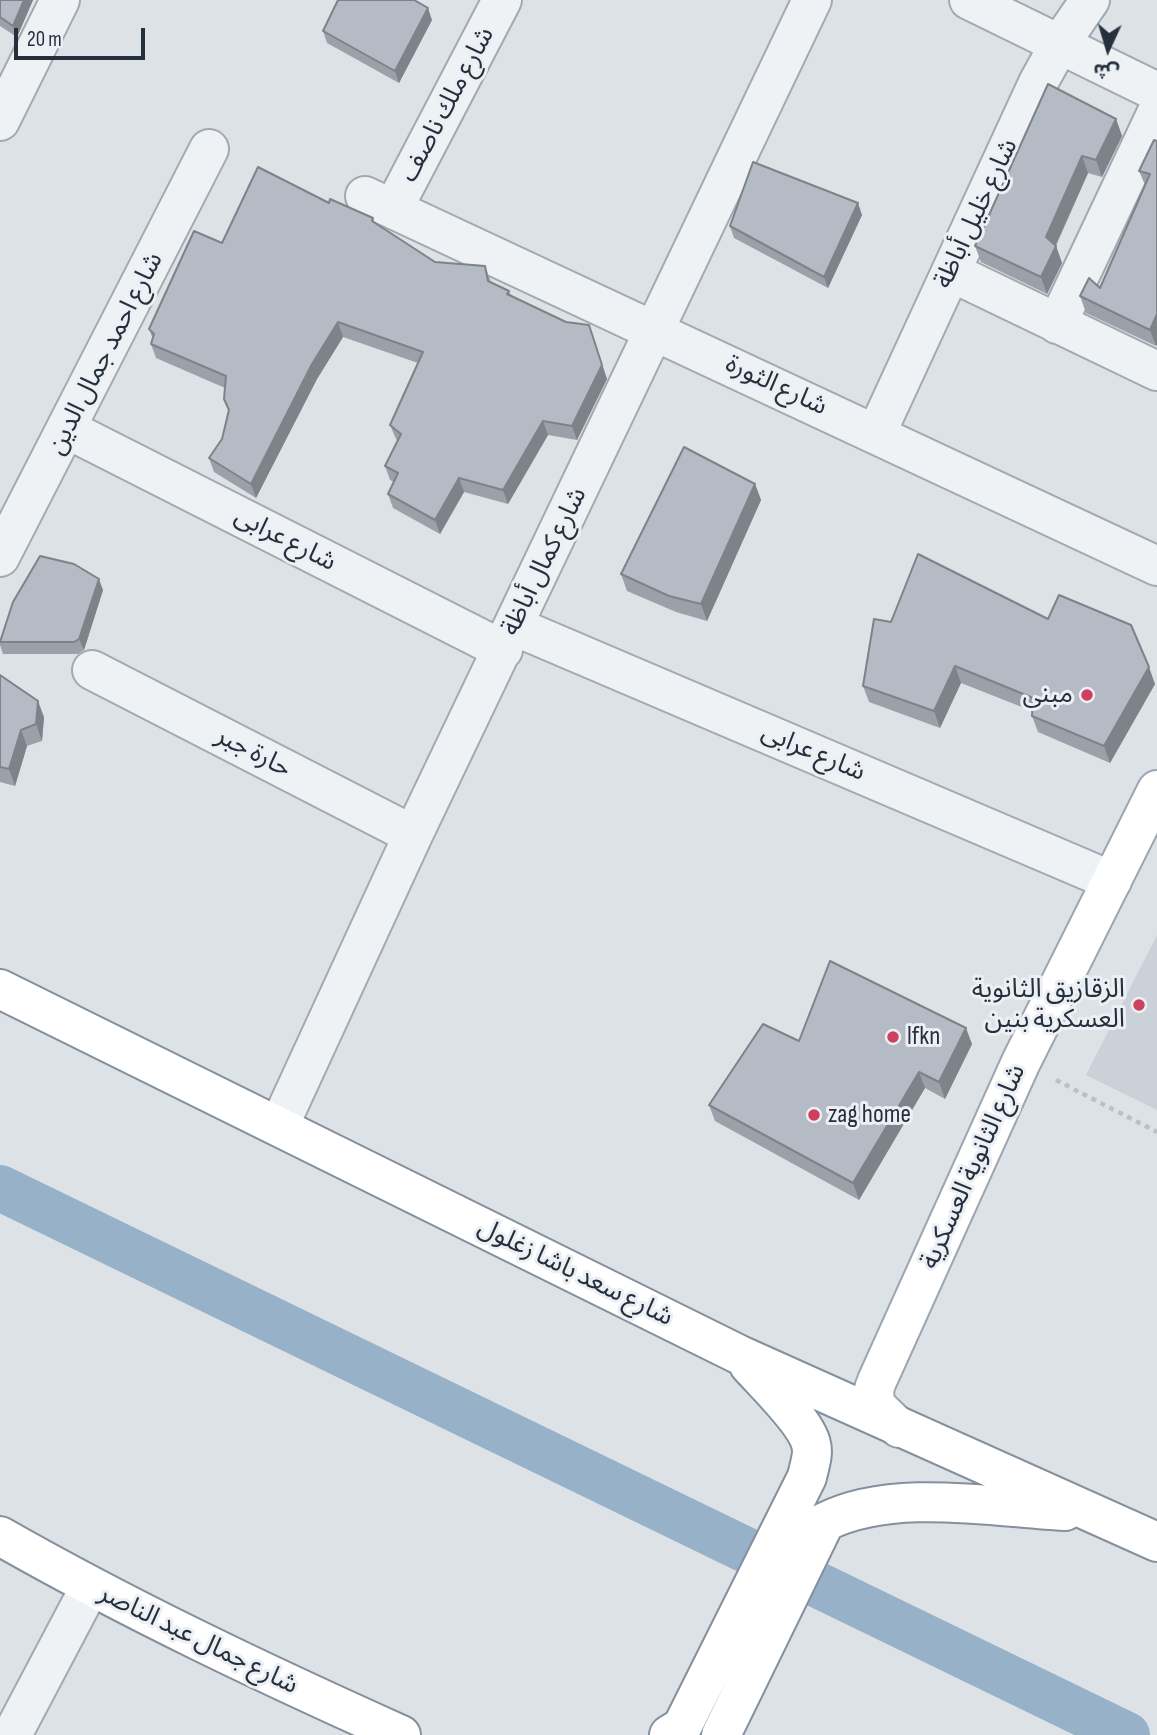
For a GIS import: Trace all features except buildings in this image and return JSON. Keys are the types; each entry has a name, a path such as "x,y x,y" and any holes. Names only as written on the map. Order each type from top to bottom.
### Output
{"main road":[{"name":"شارع الثانوية العسكرية","path":"899,1428 875,1405 874,1389 1021,1062 1157,790"},
{"name":"شارع سعد باشا زغلول","path":"0,989 742,1356 1157,1542"},
{"path":"676,1731 800,1492 811,1463 811,1444 801,1426 742,1356"},
{"path":"721,1735 825,1522 846,1512 873,1506 945,1503 1090,1513"},
{"name":"شارع جمال عبد الناصر","path":"0,1536 90,1587 401,1735"}],"street":[{"path":"0,121 60,0"},
{"name":"شارع ملك ناصف","path":"379,203 502,0"},
{"name":"شارع كمال أباظة","path":"279,1126 413,835 812,0"},
{"path":"969,0 1157,92"},
{"name":"شارع خليل أباظة","path":"876,434 1016,130 1059,45 1090,0"},
{"path":"1057,324 1157,112"},
{"name":"شارع احمد جمال الدين","path":"0,557 68,429 209,149"},
{"name":"شارع الثورة","path":"379,203 1157,566"},
{"path":"951,272 1157,371"},
{"name":"شارع عرابى","path":"68,429 508,638 1112,881"},
{"name":"حارة جبر","path":"92,670 413,835"},
{"path":"12,1735 90,1587"}],"path":[{"path":"1021,1062 1157,1132"}],"shaded area":[{"name":"الزقازيق الثانوية العسكرية بنين","path":"1157,935 1157,1110 1086,1075"}],"waterway":[{"path":"0,1188 1127,1735"}],"place":[{"name":"مبنى","path":"1087,695"},
{"name":"الزقازيق الثانوية العسكرية بنين","path":"1139,1005"},
{"name":"lfkn","path":"893,1037"},
{"name":"zag home","path":"814,1115"}]}
